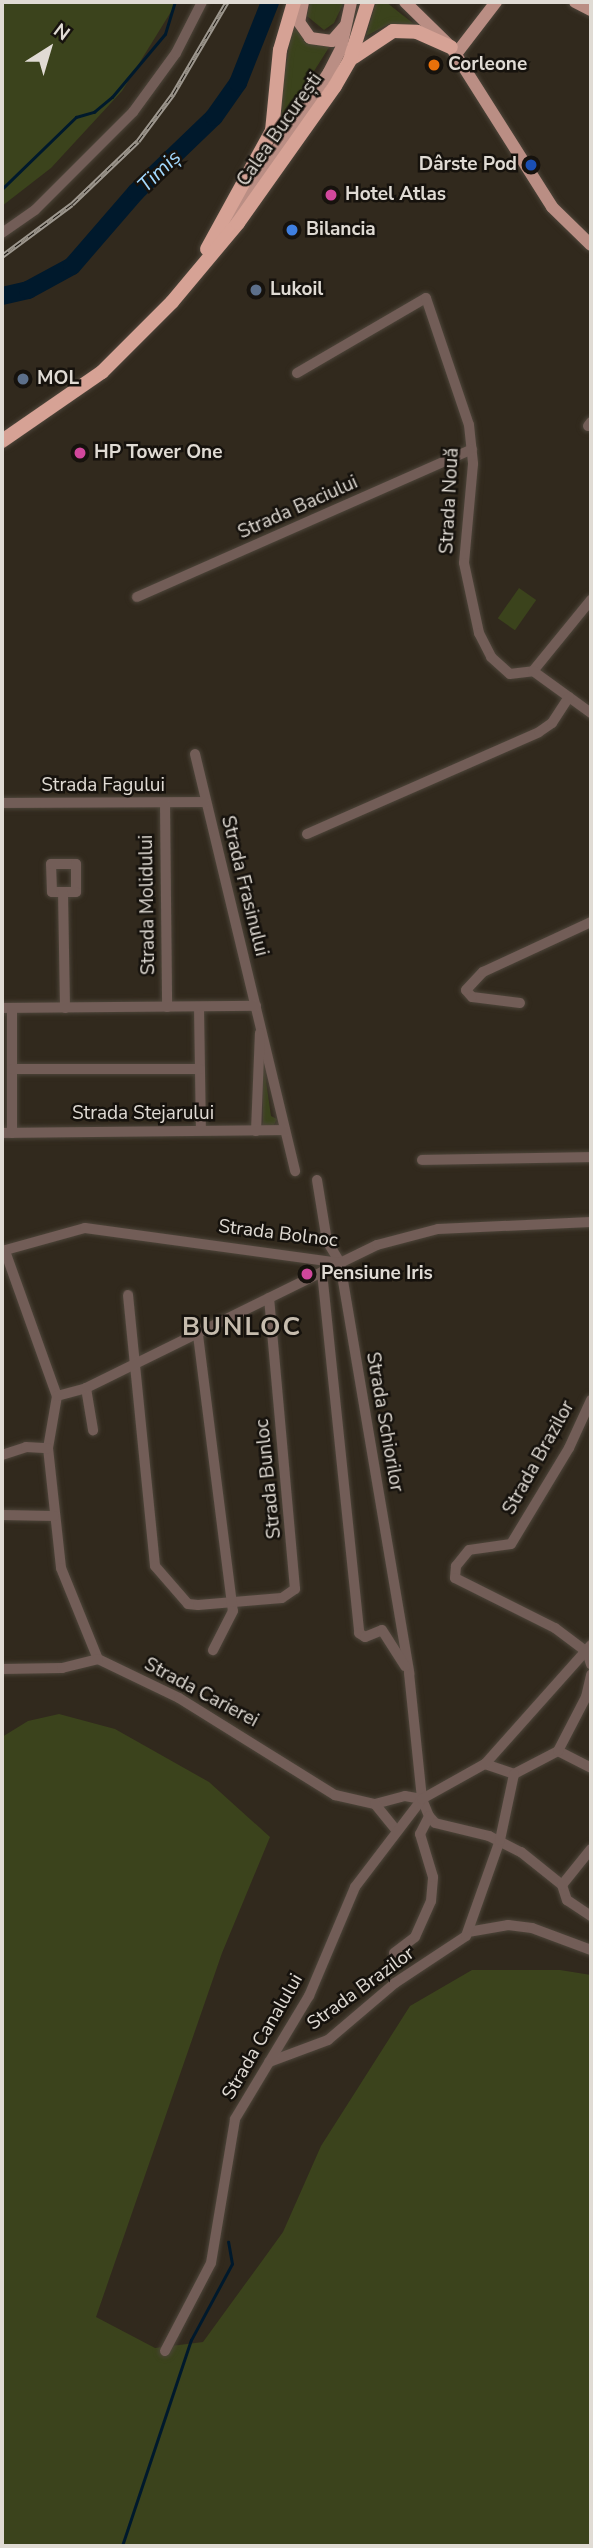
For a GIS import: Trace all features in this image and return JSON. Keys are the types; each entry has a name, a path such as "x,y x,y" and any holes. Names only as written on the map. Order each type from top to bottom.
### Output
{"highway":[{"path":"199,266 272,131 283,35 294,2"},
{"name":"Calea București","path":"2,441 122,355 238,223 350,60 368,2"},
{"path":"350,60 370,43 393,31 417,32 454,50"}],"main road":[{"path":"303,2 299,22 310,38 332,41 348,22"},
{"name":"Calea București","path":"199,266 321,86 341,48 351,2"},
{"path":"405,2 454,50 552,207 591,245"},
{"path":"454,50 496,2"},
{"path":"575,2 591,10"}],"street":[{"path":"2,233 70,177 133,112 176,53 202,2"},
{"name":"Strada Nouă","path":"297,373 426,298 469,425 472,449 464,563 479,633 500,668 520,677 533,671"},
{"name":"Strada Baciului","path":"137,597 472,449"},
{"path":"591,600 533,671 591,713"},
{"path":"307,834 539,732 552,723 569,697"},
{"name":"Strada Frasinului","path":"195,754 295,1171"},
{"name":"Strada Fagului","path":"2,803 205,802"},
{"name":"Strada Molidului","path":"165,803 167,1007"},
{"path":"63,892 65,1008"},
{"path":"520,1003 472,997 466,990 483,972 591,922"},
{"path":"7,1133 12,1069 7,1008 256,1006"},
{"path":"199,1007 201,1130"},
{"name":"Strada Frasinului","path":"256,1130 261,1026"},
{"path":"12,1069 200,1069"},
{"name":"Strada Stejarului","path":"7,1133 285,1130"},
{"path":"422,1160 591,1157"},
{"name":"Strada Schiorilor","path":"317,1180 327,1241 340,1263 409,1673 422,1799 429,1816"},
{"name":"Strada Bolnoc","path":"3,1251 85,1228 340,1263 377,1245 438,1229 591,1222"},
{"path":"2,1670 62,1668 97,1659 61,1567 48,1448 57,1396 3,1251"},
{"path":"57,1396 86,1388 340,1263"},
{"name":"Strada Schiorilor","path":"322,1272 359,1633 365,1637 382,1630 409,1673"},
{"path":"128,1295 136,1364"},
{"name":"Strada Bunloc","path":"136,1364 155,1566 188,1604 282,1598 295,1589 297,1579 269,1298"},
{"path":"198,1335 232,1603 230,1623 213,1650"},
{"path":"86,1388 93,1430"},
{"name":"Strada Brazilor","path":"589,1649 555,1628 455,1578 456,1566 469,1550 511,1544 569,1448 591,1400"},
{"path":"2,1455 26,1447 48,1448"},
{"path":"2,1515 54,1516"},
{"path":"589,1649 591,1664"},
{"path":"422,1799 485,1764 589,1649"},
{"name":"Strada Carierei","path":"97,1659 179,1698 274,1753 314,1785 375,1804 405,1796 422,1799"},
{"path":"485,1764 514,1774 558,1751 586,1697 591,1675"},
{"path":"558,1751 591,1768"},
{"path":"468,1932 474,1905 500,1840 514,1774"},
{"name":"Strada Canalului","path":"165,2351 211,2263 235,2119 309,1996 355,1887 422,1799"},
{"path":"375,1804 396,1830"},
{"path":"394,1953 415,1937 431,1901 433,1877 420,1834 429,1816 435,1823 500,1840 538,1863 562,1885 567,1900 591,1916"},
{"path":"562,1885 591,1849"},
{"name":"Strada Brazilor","path":"268,2062 328,2040 395,1983 468,1932 508,1925 532,1928 591,1950"}],"green space":[{"path":"2,2 177,2 122,91 51,168 2,206"},
{"path":"310,2 344,2 334,23 324,30 307,16"},
{"path":"376,2 386,2 414,24 389,24 366,36"},
{"path":"293,23 301,35 333,41 275,133"},
{"path":"519,588 536,600 515,630 498,618"},
{"path":"263,1060 271,1116 277,1119 274,1125 263,1127"},
{"path":"59,1714 115,1729 209,1782 270,1837 222,1953 96,2317 155,2348 203,2342 283,2232 321,2146 410,2006 472,1970 560,1970 591,1975 591,2546 2,2546 2,1737 28,1721"}],"waterway":[{"path":"2,189 76,117 94,112 112,97 165,34 175,2"},
{"name":"Timiș","path":"2,296 28,290 72,266 136,192 214,117 238,83 270,2"},
{"path":"122,2546 191,2340 232,2264 228,2242"}],"railway":[{"path":"2,256 72,204 138,141 173,94 227,2"}],"place":[{"name":"Corleone","path":"434,65"},
{"name":"Dârste Pod","path":"531,165"},
{"name":"Hotel Atlas","path":"331,195"},
{"name":"Bilancia","path":"292,230"},
{"name":"Lukoil","path":"256,290"},
{"name":"MOL","path":"23,379"},
{"name":"HP Tower One","path":"80,453"},
{"name":"Pensiune Iris","path":"307,1274"}],"district":[{"name":"BUNLOC","path":"242,1327"}]}
